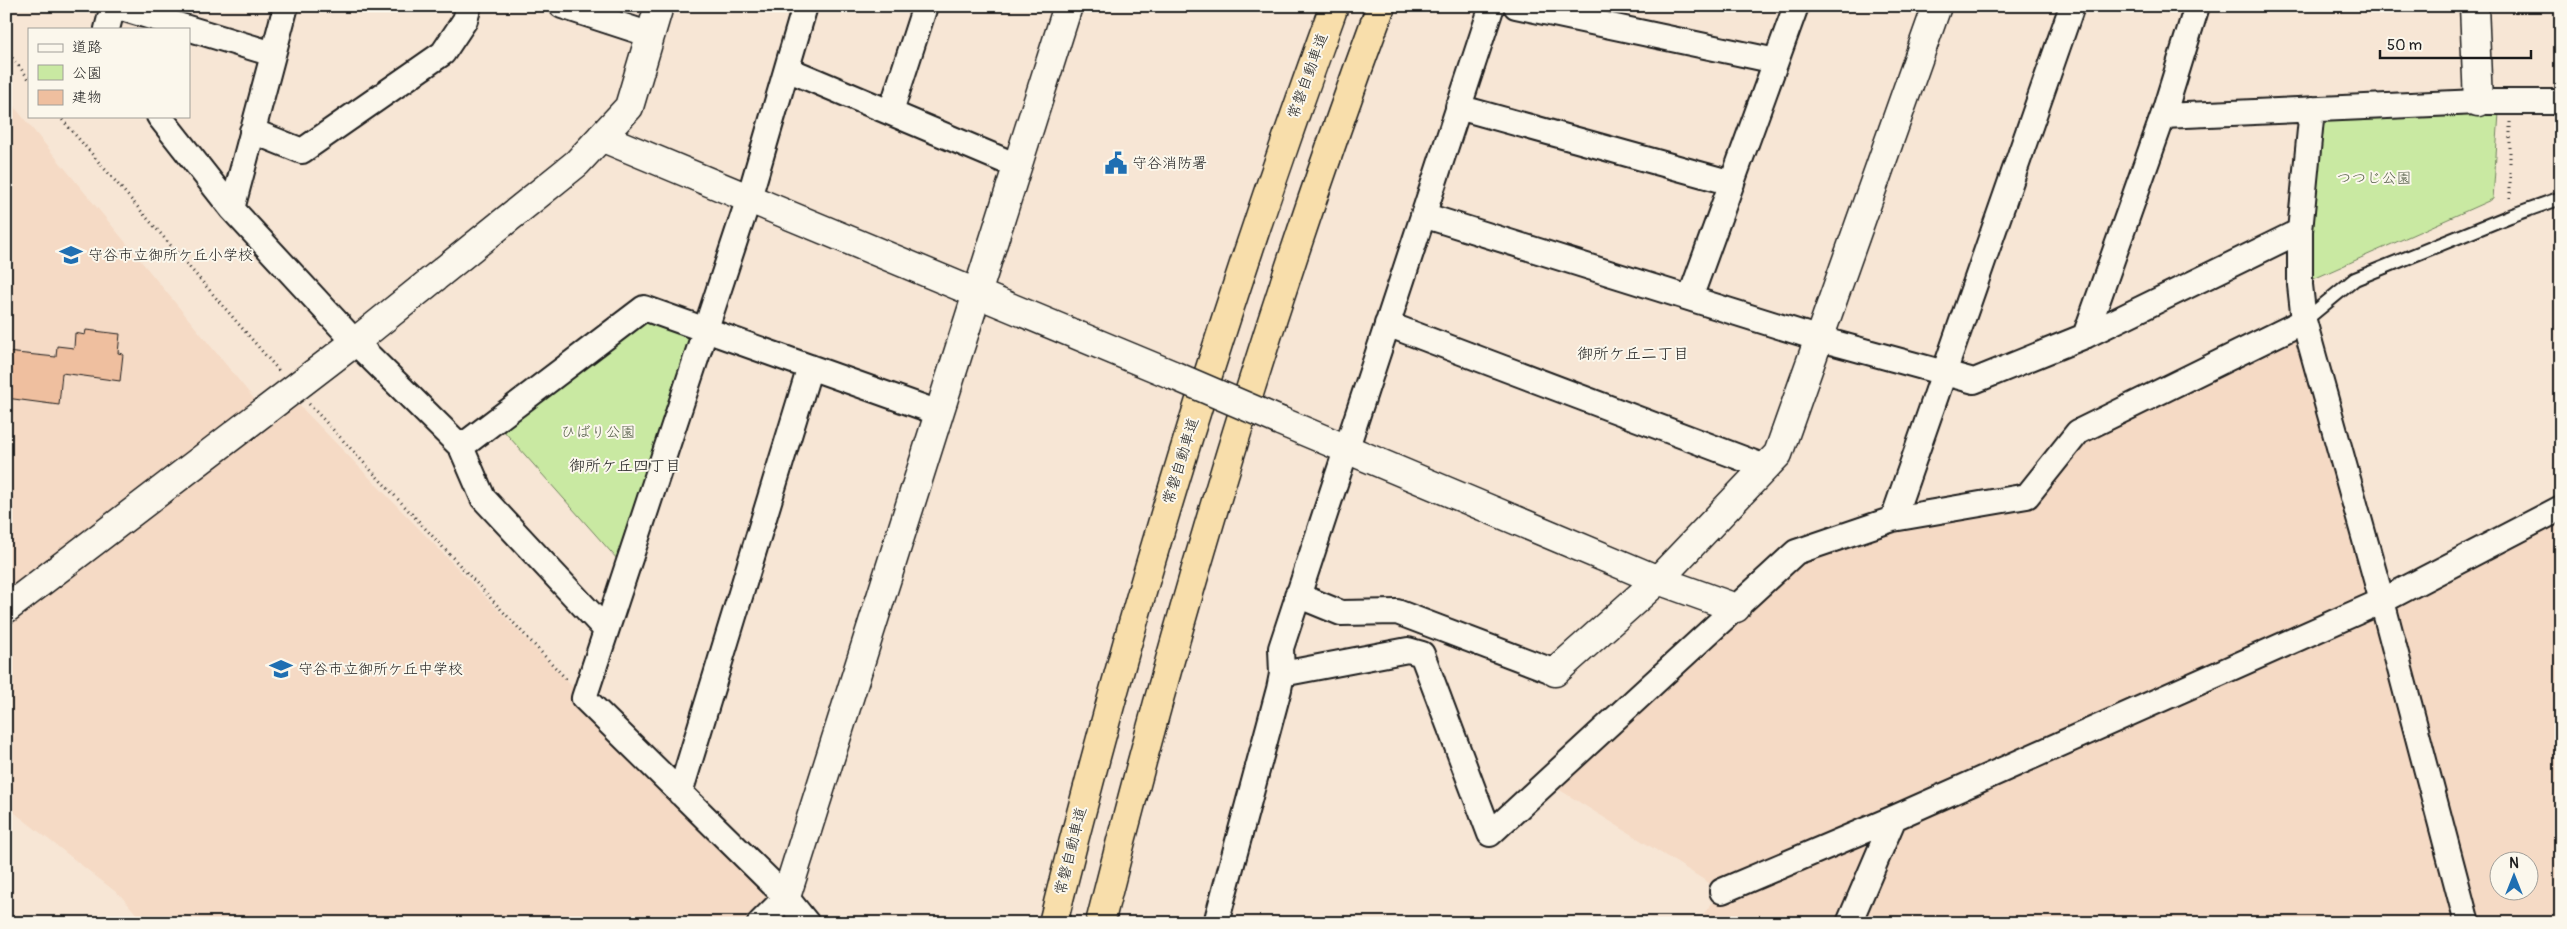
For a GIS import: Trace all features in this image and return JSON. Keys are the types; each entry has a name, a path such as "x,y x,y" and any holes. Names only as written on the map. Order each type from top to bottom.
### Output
{"highway":[{"name":"常磐自動車道","path":"1053,923 1077,824 1151,558 1220,336 1294,116 1334,6"},
{"path":"1100,923 1192,580 1334,134 1381,6"}],"street":[{"path":"107,28 114,6 187,28"},
{"path":"232,209 286,6"},
{"path":"252,131 302,150 443,53 465,20 469,6"},
{"path":"562,6 651,34"},
{"path":"6,609 295,389 577,163 629,107 659,6"},
{"path":"805,6 749,198 584,698 786,897 807,923"},
{"path":"891,111 925,6"},
{"path":"760,923 786,897 1068,6"},
{"path":"1216,923 1282,674 1281,648 1492,6"},
{"path":"1516,6 1776,61"},
{"path":"1690,298 1796,6"},
{"path":"1297,595 1341,612 1397,612 1555,672 1658,580 1778,454 1936,6"},
{"path":"1893,519 1942,373 2072,6"},
{"path":"2086,336 2163,116 2197,6"},
{"path":"2474,6 2478,102"},
{"path":"190,29 273,54"},
{"path":"787,69 891,111 1017,166"},
{"path":"2163,116 2478,102 2561,102"},
{"path":"1458,107 1732,183"},
{"path":"2312,109 2300,231 2300,285 2304,321 2382,601 2467,923"},
{"path":"161,118 232,209 355,342 461,447 483,498 606,630"},
{"path":"602,137 976,292 1280,421 1348,447 1658,580 1736,608"},
{"path":"1423,215 1820,339 1974,381 2086,336 2300,231"},
{"path":"461,447 644,308 939,413"},
{"path":"1282,674 1408,650 1422,654 1490,834 1796,552 1893,519 2027,496 2078,432 2304,321"},
{"path":"1387,324 1765,467"},
{"path":"680,793 810,367"},
{"path":"1722,891 1894,818 2382,601 2561,508"},
{"path":"1849,923 1894,818"}],"lane":[{"path":"2304,321 2355,278 2510,216 2561,198"}],"path":[{"path":"6,50 28,78"},
{"path":"2510,102 2510,216"},
{"path":"61,118 295,389 584,698"}],"shaded area":[{"name":"守谷市立御所ケ丘小学校","path":"12,104 255,400 6,590 6,110"},
{"path":"2312,317 2393,596 2561,509 2561,923 1696,923 1722,891 1547,782 1786,565 1905,514 2039,492 2072,427"},
{"name":"守谷市立御所ケ丘中学校","path":"297,403 598,713 771,902 751,923 144,923 121,896 6,806 6,626"}],"green space":[{"name":"つつじ公園","path":"2312,109 2499,113 2493,199 2300,285"},
{"name":"ひばり公園","path":"644,308 705,330 626,569 495,421"}],"building":[{"path":"86,330 120,334 118,353 123,354 120,381 62,373 59,405 6,398 6,352 56,357 57,346 74,348 75,333 85,335"}],"place":[{"name":"守谷消防署","path":"1116,163"},
{"name":"守谷市立御所ケ丘小学校","path":"71,255"},
{"name":"守谷市立御所ケ丘中学校","path":"281,669"}],"district":[{"name":"御所ケ丘二丁目","path":"1633,354"},
{"name":"御所ケ丘四丁目","path":"625,466"}]}
